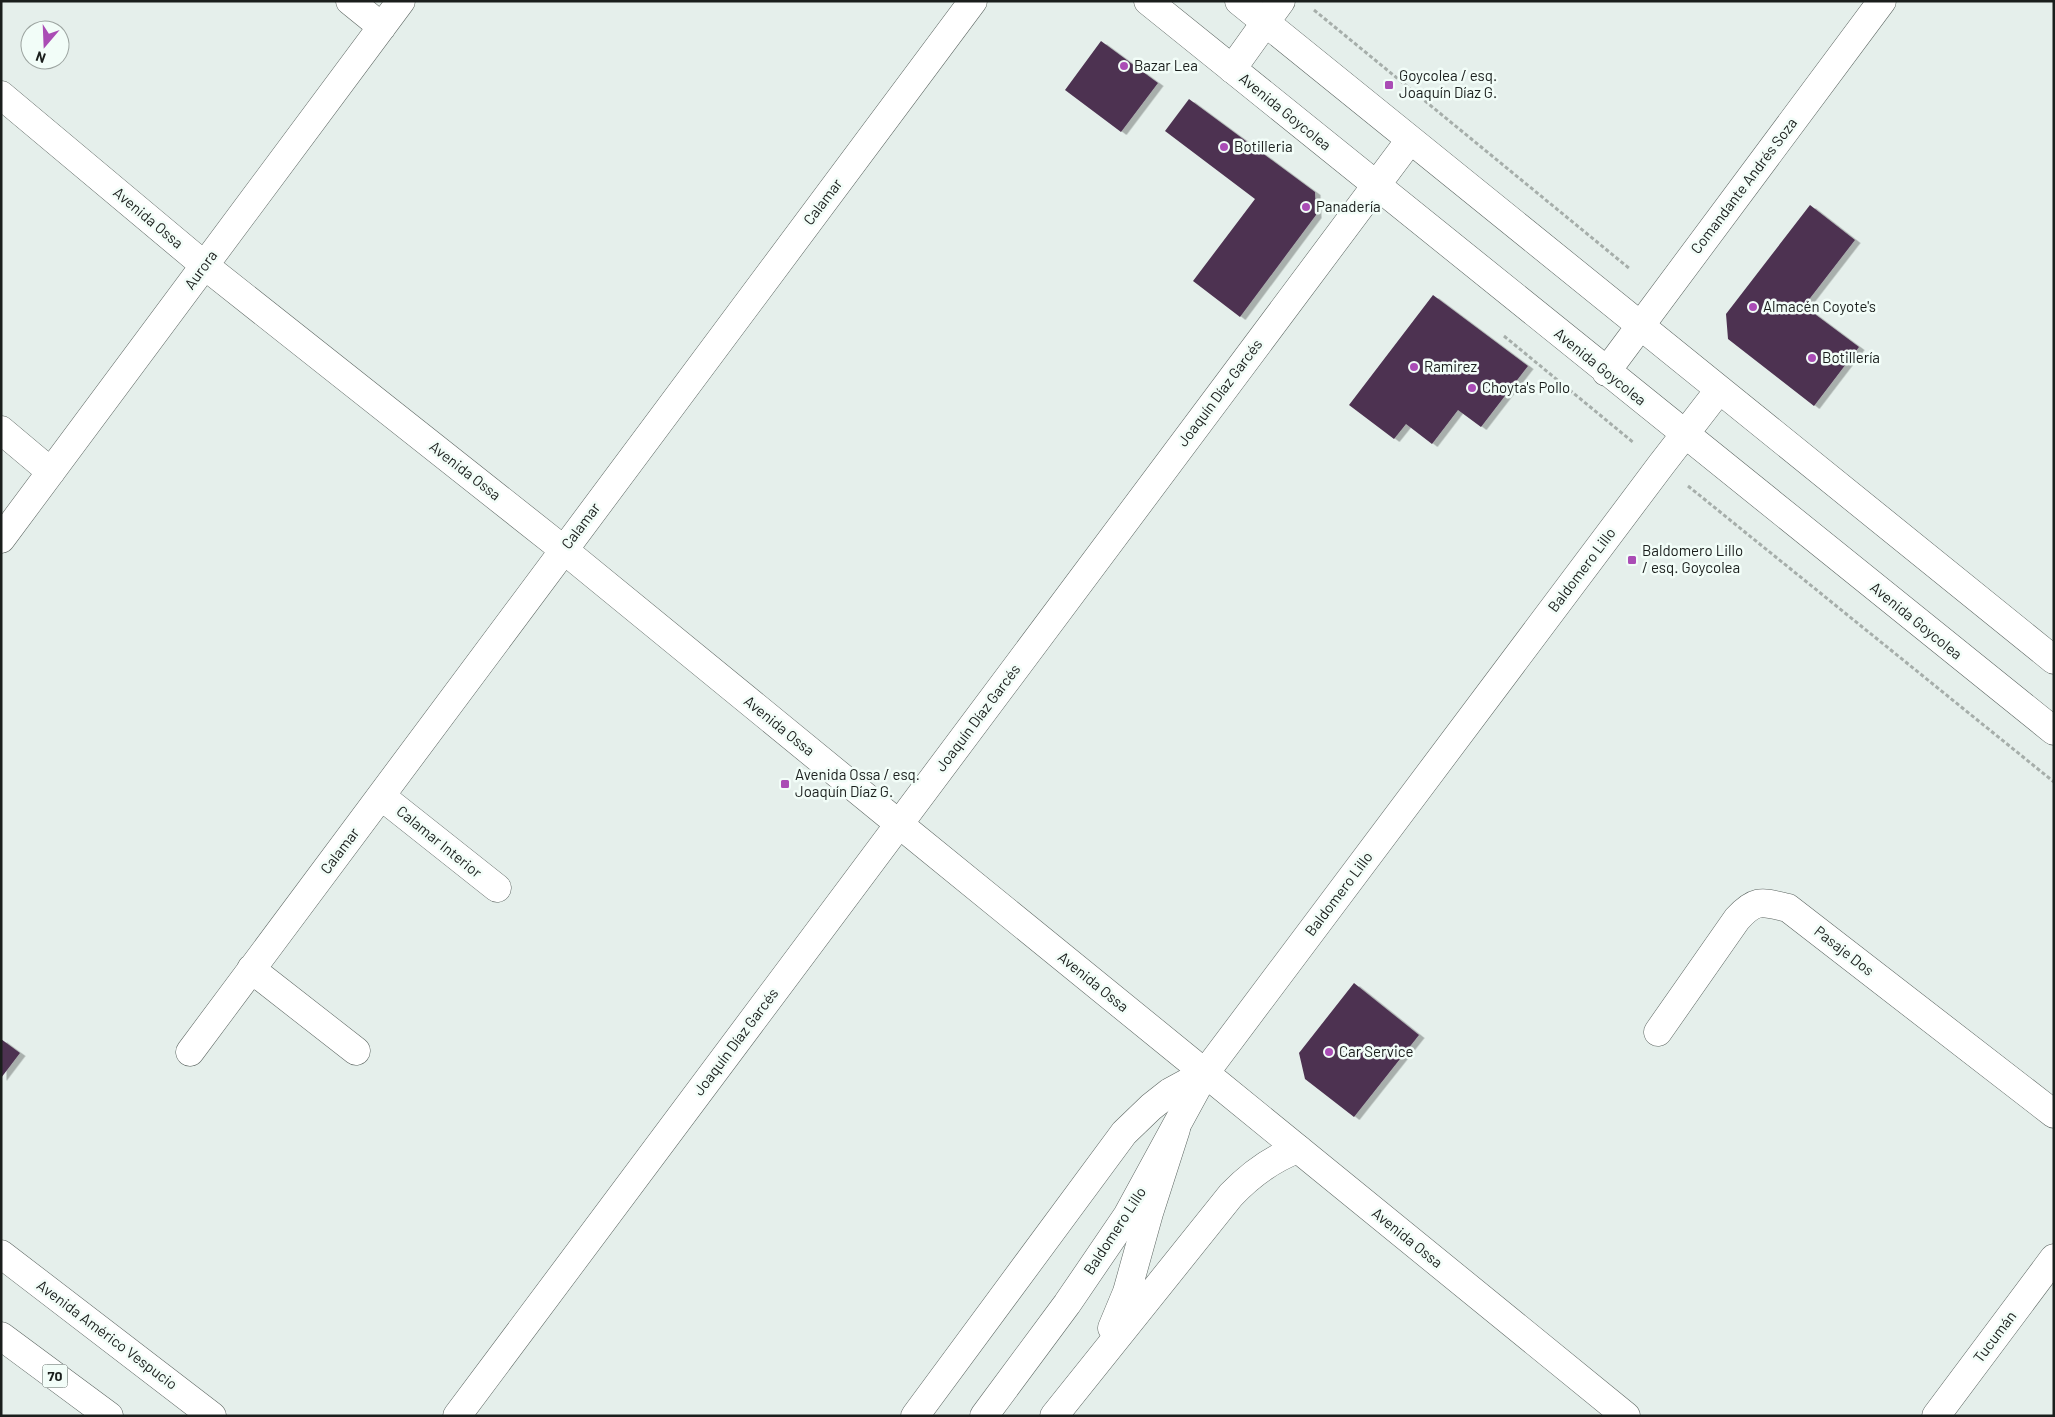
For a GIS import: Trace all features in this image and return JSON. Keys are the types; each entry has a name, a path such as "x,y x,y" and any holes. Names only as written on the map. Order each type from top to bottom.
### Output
{"main road":[{"path":"350,1 382,27"},
{"name":"Aurora","path":"1,539 401,1"},
{"name":"Calamar","path":"190,1052 973,1"},
{"name":"Avenida Goycolea","path":"1148,1 1684,435 2054,731"},
{"path":"1239,1 1273,12 1410,140 2054,660"},
{"name":"Comandante Andrés Soza","path":"1606,372 1882,1"},
{"path":"1232,69 1273,12"},
{"name":"Avenida Ossa","path":"1,95 204,265 564,550 1626,1416"},
{"name":"Joaquín Díaz Garcés","path":"457,1416 1410,140"},
{"name":"Baldomero Lillo","path":"984,1416 1100,1257 1127,1216 1205,1073 1719,390"},
{"path":"1,430 51,472"},
{"name":"Calamar Interior","path":"381,796 497,888"},
{"name":"Pasaje Dos","path":"1658,1032 1737,919 1748,907 1764,902 1788,908 2054,1114"},
{"path":"251,970 356,1051"},
{"path":"915,1416 1124,1133 1170,1092 1205,1073"},
{"path":"1086,1373 1120,1312 1176,1129"},
{"path":"1054,1416 1086,1373 1244,1180 1270,1161 1298,1149"},
{"name":"Avenida Américo Vespucio","path":"1,1254 212,1416"},
{"name":"Tucumán","path":"1936,1416 2054,1258"},
{"name":"70","path":"1,1336 110,1416"}],"path":[{"path":"1312,7 1662,296"},
{"path":"1502,334 1661,465 2054,782"}],"building":[{"path":"1101,41 1158,83 1121,132 1065,90"},
{"path":"1189,99 1315,192 1316,215 1240,317 1193,281 1255,199 1165,131"},
{"path":"1810,205 1855,240 1804,306 1859,347 1814,406 1728,339 1726,314"},
{"path":"1433,295 1528,366 1481,427 1458,410 1432,444 1406,424 1394,439 1349,405"},
{"path":"1354,983 1419,1035 1354,1117 1305,1079 1299,1053"},
{"path":"1,1039 20,1053 1,1078"}],"place":[{"name":"Bazar Lea","path":"1124,66"},
{"name":"Goycolea / esq. Joaquín Díaz G.","path":"1389,85"},
{"name":"Botilleria","path":"1224,147"},
{"name":"Panadería","path":"1306,207"},
{"name":"Almacén Coyote's","path":"1753,307"},
{"name":"Botillería","path":"1812,358"},
{"name":"Ramirez","path":"1414,367"},
{"name":"Choyta's Pollo","path":"1472,388"},
{"name":"Baldomero Lillo / esq. Goycolea","path":"1632,560"},
{"name":"Avenida Ossa / esq. Joaquín Díaz G.","path":"785,784"},
{"name":"Car Service","path":"1329,1052"}]}
